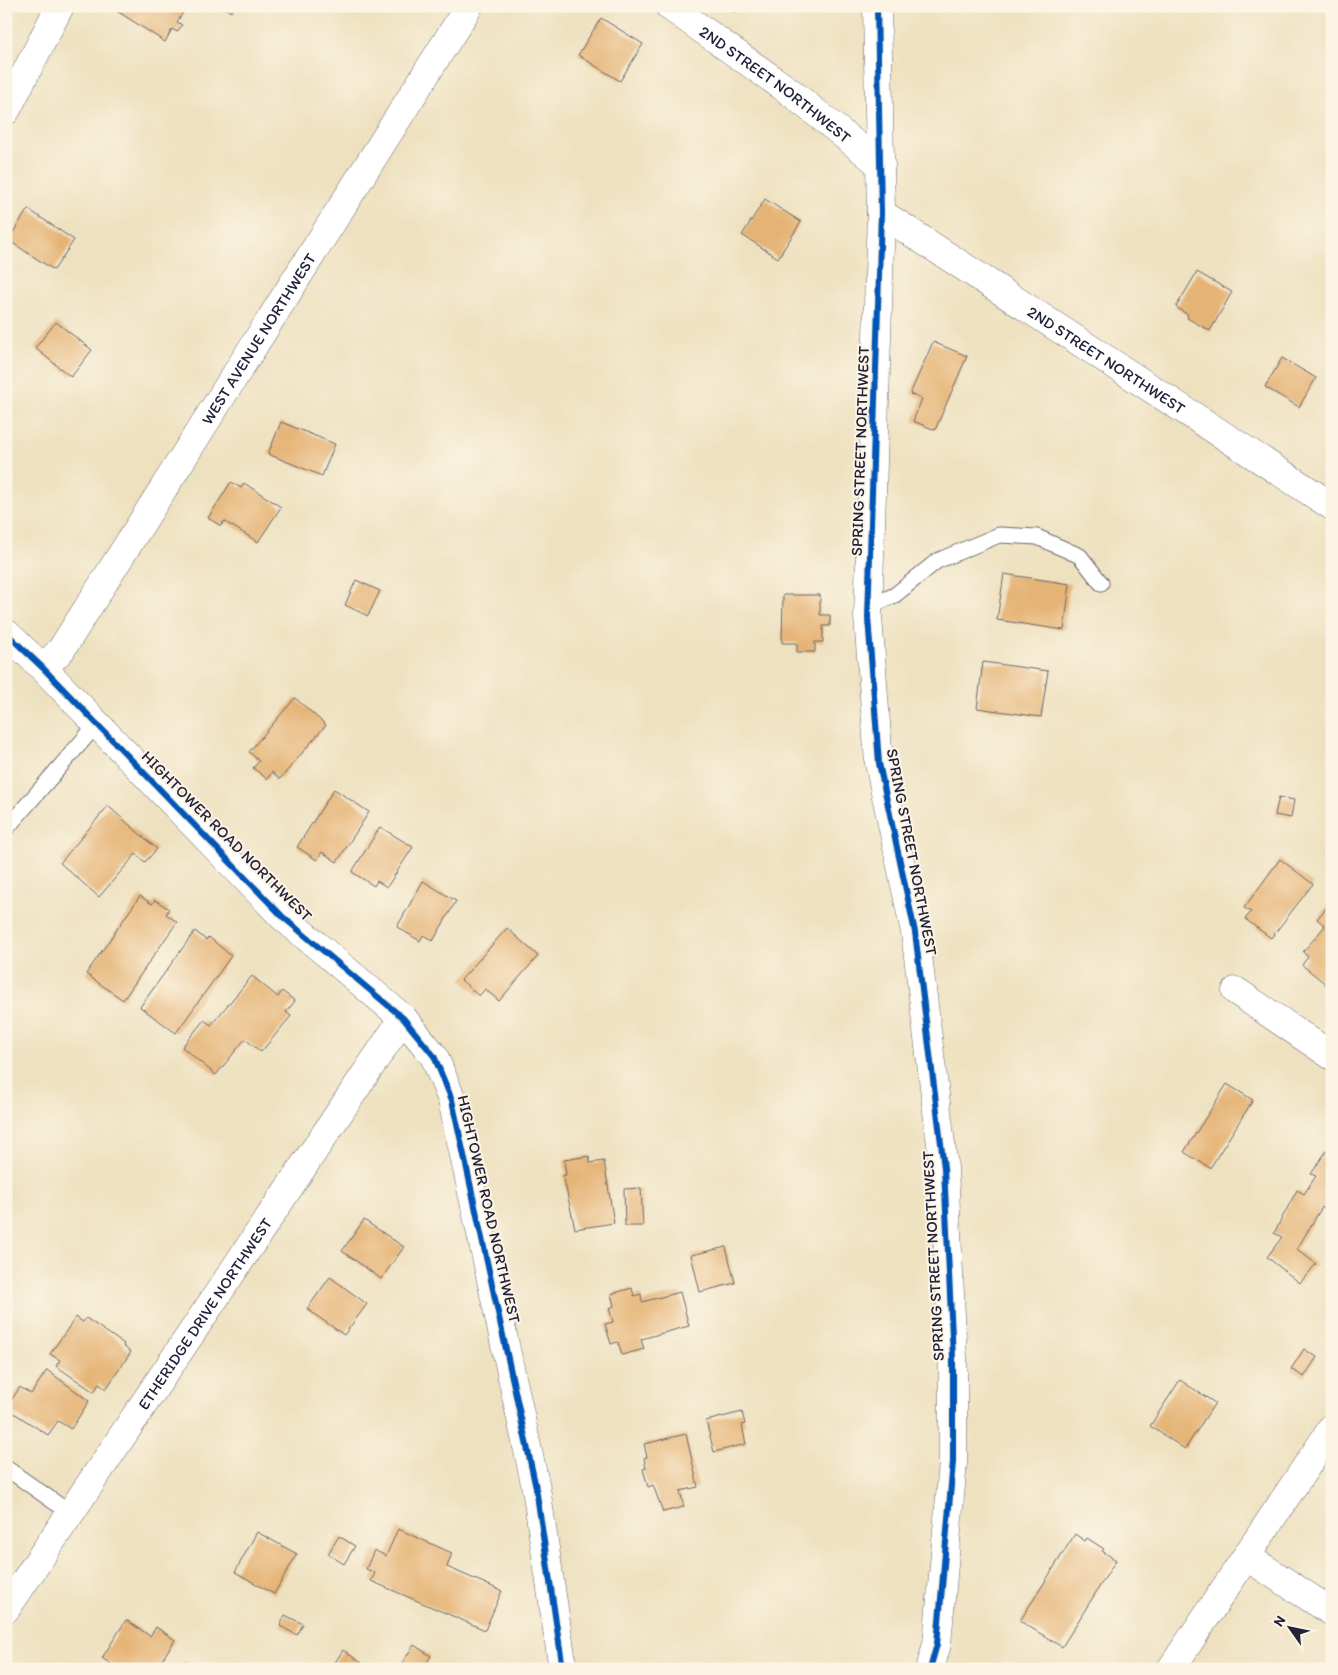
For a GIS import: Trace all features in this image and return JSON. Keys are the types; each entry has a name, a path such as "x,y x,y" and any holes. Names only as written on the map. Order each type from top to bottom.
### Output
{"street":[{"path":"6,111 60,6"},
{"name":"WEST AVENUE NORTHWEST","path":"43,668 61,650 469,6"},
{"name":"2ND STREET NORTHWEST","path":"669,6 789,91 881,165"},
{"name":"SPRING STREET NORTHWEST","path":"877,6 881,213 868,607 879,763 915,932 944,1168 954,1358 954,1462 937,1644 930,1669"},
{"name":"2ND STREET NORTHWEST","path":"881,213 1332,506"},
{"name":"HIGHTOWER ROAD NORTHWEST","path":"6,633 43,668 283,917 404,1018 434,1056 452,1100 536,1488 563,1669"},
{"path":"1236,991 1332,1056"},
{"name":"ETHERIDGE DRIVE NORTHWEST","path":"6,1609 404,1018"},
{"path":"1171,1669 1332,1428"},
{"path":"1247,1557 1332,1612"}],"lane":[{"path":"868,607 896,595 937,561 999,535 1036,537 1080,556 1102,583"},
{"path":"6,829 97,724"},
{"path":"6,1468 70,1513"}],"building":[{"path":"116,6 176,6 184,11 177,22 182,25 177,32 172,29 165,42 114,9"},
{"path":"222,6 234,6 231,12"},
{"path":"725,6 737,6 734,12"},
{"path":"601,18 643,44 620,81 578,55"},
{"path":"765,199 801,222 778,258 742,235"},
{"path":"28,209 74,240 54,270 8,240"},
{"path":"1197,272 1232,292 1210,331 1187,318 1188,315 1176,307"},
{"path":"56,322 92,350 71,377 35,348"},
{"path":"933,342 967,356 935,430 913,421 922,399 910,394"},
{"path":"1282,358 1316,378 1299,407 1265,387"},
{"path":"281,422 335,444 322,476 268,454"},
{"path":"231,482 241,488 244,483 281,507 258,542 224,521 221,526 208,518"},
{"path":"1004,574 1070,584 1064,630 997,620"},
{"path":"356,580 380,591 368,616 345,605"},
{"path":"783,595 820,595 820,615 830,615 830,626 823,626 823,642 815,642 815,652 797,652 797,643 782,643"},
{"path":"983,662 1048,671 1041,717 977,708"},
{"path":"295,698 326,725 280,779 272,772 267,779 253,768 259,761 249,752"},
{"path":"334,789 369,812 337,862 322,852 317,860 297,847"},
{"path":"1279,797 1294,800 1291,818 1275,815"},
{"path":"108,806 157,849 145,862 136,854 99,897 60,863"},
{"path":"380,827 413,847 387,887 377,881 374,886 352,872"},
{"path":"1280,859 1313,884 1271,938 1245,919 1251,912 1244,908"},
{"path":"423,881 456,901 433,941 423,935 420,941 397,927"},
{"path":"140,896 152,904 155,900 169,909 166,914 177,922 123,1000 86,974"},
{"path":"1332,901 1332,979 1327,985 1302,965 1308,957 1303,952 1325,926 1317,919"},
{"path":"507,928 538,956 499,1001 485,989 479,996 461,980"},
{"path":"195,931 206,940 209,937 231,956 176,1033 140,1007"},
{"path":"252,976 278,997 282,991 295,1001 286,1012 291,1016 261,1052 245,1039 216,1075 182,1047 204,1020 211,1025"},
{"path":"1227,1084 1253,1100 1210,1168 1184,1152"},
{"path":"1329,1147 1332,1149 1332,1213 1322,1207 1297,1249 1316,1264 1300,1283 1267,1257 1282,1237 1274,1233 1297,1190 1304,1194 1316,1176 1311,1174"},
{"path":"589,1156 590,1163 604,1161 614,1223 575,1229 563,1175 566,1175 564,1160"},
{"path":"641,1188 643,1226 625,1226 624,1189"},
{"path":"364,1220 404,1247 381,1279 342,1251"},
{"path":"726,1247 735,1283 700,1292 691,1255"},
{"path":"330,1277 367,1304 344,1335 307,1309"},
{"path":"632,1288 634,1296 641,1294 642,1302 680,1292 689,1326 641,1339 644,1349 622,1355 618,1342 611,1344 605,1324 613,1322 609,1308 614,1306 611,1294"},
{"path":"76,1317 83,1322 86,1318 124,1344 123,1346 131,1352 106,1389 99,1384 94,1392 56,1366 60,1360 50,1354"},
{"path":"1304,1349 1317,1357 1304,1377 1291,1369"},
{"path":"47,1370 89,1401 71,1429 58,1421 48,1435 6,1408 20,1387 31,1394"},
{"path":"1180,1380 1215,1403 1185,1449 1150,1426"},
{"path":"742,1412 745,1424 742,1425 746,1444 714,1452 706,1421"},
{"path":"686,1434 698,1487 680,1491 684,1507 663,1512 653,1485 648,1487 643,1469 646,1468 644,1458 647,1457 644,1444"},
{"path":"398,1529 452,1553 447,1567 502,1591 485,1630 371,1581 375,1573 366,1569 374,1550 386,1556"},
{"path":"257,1532 297,1554 274,1594 235,1572"},
{"path":"1075,1534 1085,1541 1087,1538 1104,1549 1102,1551 1116,1560 1062,1647 1020,1621"},
{"path":"339,1536 355,1546 344,1564 328,1554"},
{"path":"285,1615 303,1624 297,1635 280,1626"},
{"path":"126,1620 150,1636 156,1627 175,1640 156,1669 118,1669 102,1658"},
{"path":"414,1645 431,1656 423,1669 404,1669 400,1666"},
{"path":"343,1650 370,1669 331,1669"},
{"path":"185,1661 197,1669 180,1669"}],"cycle path":[{"path":"877,6 881,213 868,617 879,763 915,932 944,1168 953,1358 953,1462 937,1644 930,1669"},
{"path":"6,633 43,668 283,917 403,1018 434,1056 452,1100 536,1488 563,1669"}]}
